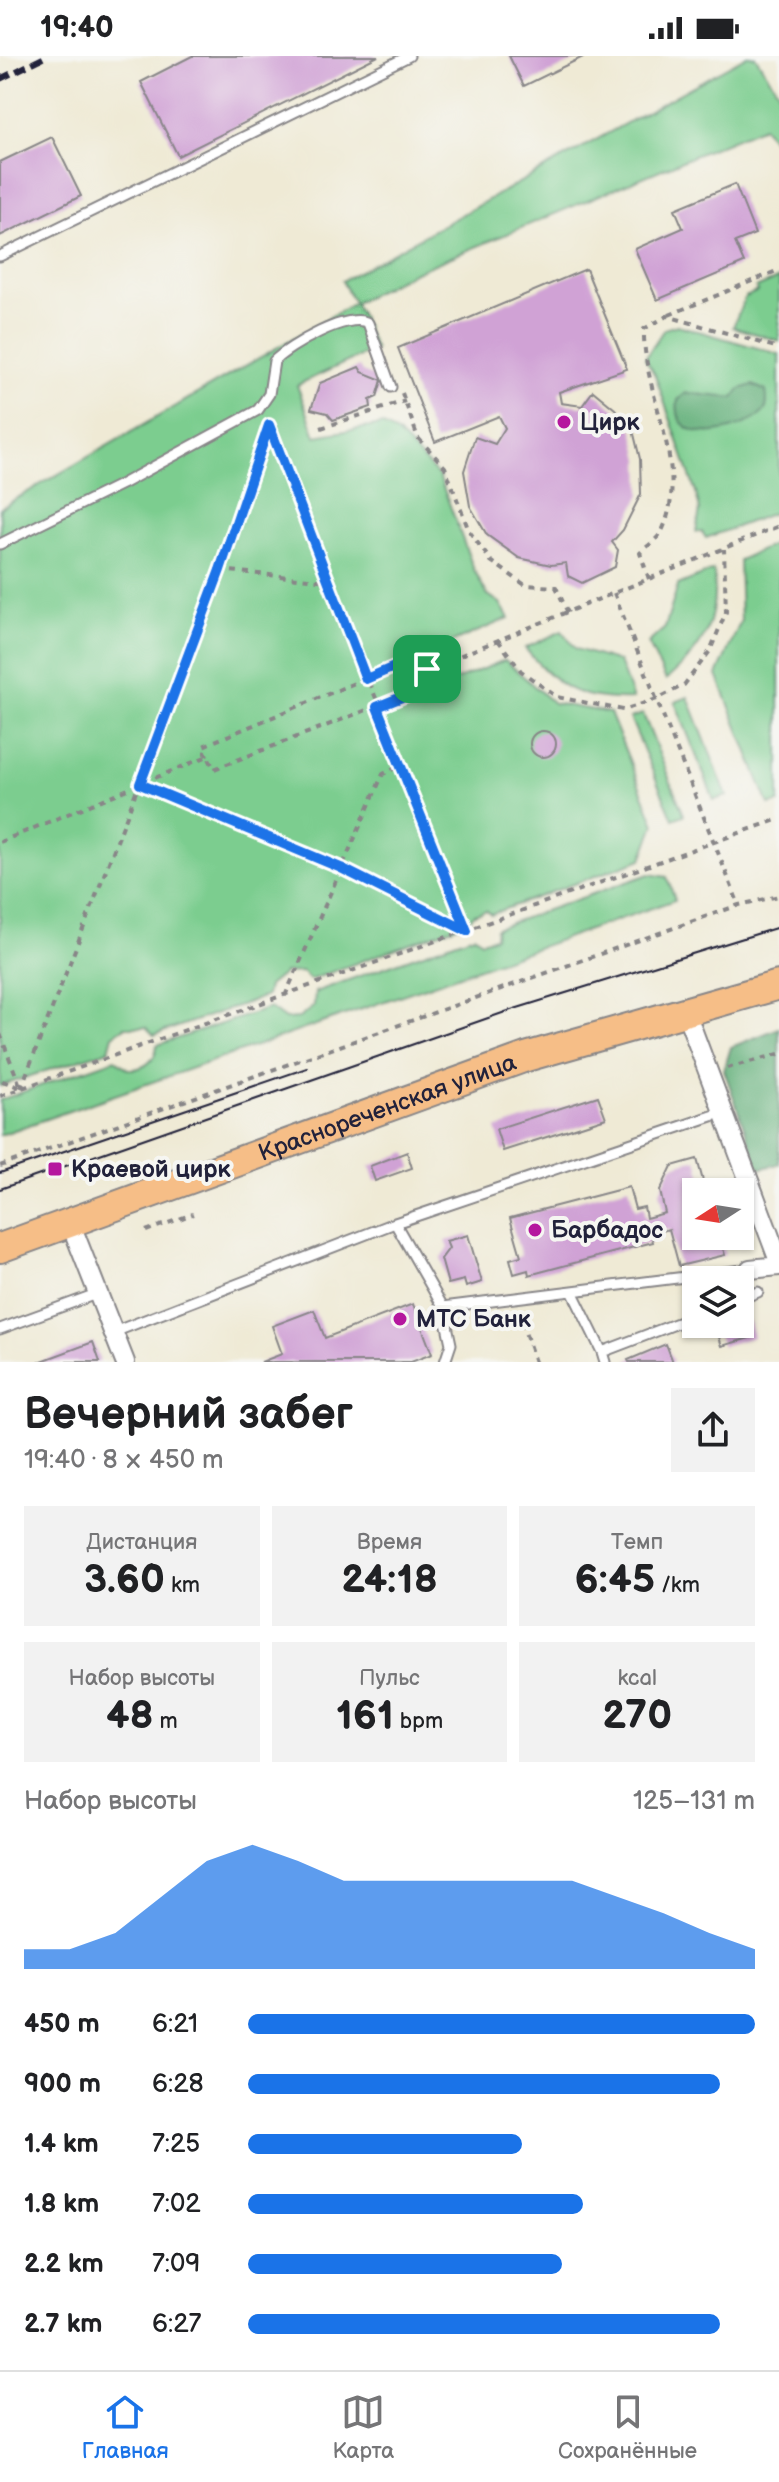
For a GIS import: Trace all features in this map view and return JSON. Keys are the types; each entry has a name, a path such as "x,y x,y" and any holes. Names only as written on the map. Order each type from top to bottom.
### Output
{"main road":[{"name":"Краснореченская улица","path":"0,1248 526,1057 779,985"}],"street":[{"path":"685,1010 779,1263 754,1268"},
{"path":"70,1222 125,1362"}],"lane":[{"path":"0,256 409,56"},
{"path":"0,544 122,484 258,410 269,394 274,361 326,329 346,321 364,319 371,327 396,388"},
{"path":"114,1332 395,1223 718,1114"},
{"path":"395,1223 443,1307 451,1344 445,1362"},
{"path":"443,1307 682,1278"},
{"path":"754,1294 758,1292"},
{"path":"0,1329 99,1293"},
{"path":"573,1293 603,1357 682,1322"}],"path":[{"path":"649,579 640,553 661,533 672,487 663,432 643,355 644,329 667,316 779,270"},
{"path":"667,316 779,348"},
{"path":"396,388 405,401 418,438 445,467 469,531 491,561 525,585 556,587 568,613"},
{"path":"321,428 405,401"},
{"path":"21,1088 140,784 220,570 269,425 467,931"},
{"path":"427,669 779,526"},
{"path":"498,640 521,671 557,697 623,710 657,699 684,685 710,651 726,612 724,549"},
{"path":"220,570 328,581"},
{"path":"614,593 739,905"},
{"path":"422,655 427,669 434,684 214,769 203,746 422,655"},
{"path":"0,842 208,756"},
{"path":"284,996 383,774 400,766"},
{"path":"140,784 341,868 467,931"},
{"path":"0,1096 776,820"},
{"path":"0,1166 739,905 779,896"},
{"path":"0,1034 21,1088"},
{"path":"710,1071 779,1054"},
{"path":"0,1080 21,1088"},
{"path":"146,1231 193,1214"},
{"path":"514,1299 535,1362"}],"green space":[{"path":"747,56 755,56 779,92 779,148 763,127 408,275 355,303 375,349 297,385 316,436 382,425 398,434 439,476 474,570 487,594 500,603 509,618 432,651 444,685 505,660 553,703 610,713 655,824 642,859 491,914 486,910 474,914 468,922 310,980 302,972 284,973 268,986 266,996 154,1035 146,1027 125,1027 113,1035 109,1050 0,1086 0,508 354,303 342,281"},
{"path":"779,278 779,341 733,327 745,297 758,291 756,288"},
{"path":"677,325 779,354 779,511 706,538 702,532 696,532 700,510 696,493 655,375 645,358 664,329"},
{"path":"753,385 766,391 767,406 758,417 746,423 731,429 699,432 687,427 679,417 678,400 686,393 733,398 740,389"},
{"path":"779,542 779,803 769,805 717,675 741,621 739,560"},
{"path":"714,570 713,605 706,632 691,656 666,680 648,643 665,628 678,585"},
{"path":"562,631 576,649 619,662 633,699 584,695 548,674 525,648"},
{"path":"688,697 727,796 714,800 675,702"},
{"path":"643,714 684,815 673,819 630,718"},
{"path":"649,874 667,877 675,900 0,1135 0,1100 115,1059 128,1069 139,1068 152,1060 157,1045 270,1008 285,1019 299,1018 314,1006 315,992 474,935 481,941 495,937 496,928"},
{"path":"779,1028 779,1164 759,1169 724,1070 731,1047"}],"building":[{"path":"192,56 378,56 178,156 141,82"},
{"path":"509,56 585,56 524,86"},
{"path":"52,137 81,196 0,236 0,162"},
{"path":"735,184 755,234 735,242 744,263 657,300 635,249 683,228 675,209"},
{"name":"Цирк","path":"586,269 627,369 559,392 561,403 582,406 593,391 615,409 633,430 640,459 641,494 623,530 612,542 618,550 615,567 582,583 568,576 566,563 551,565 519,558 487,535 470,506 464,471 475,437 495,444 505,428 499,416 435,442 398,348"},
{"path":"359,367 362,372 382,380 377,397 370,400 371,407 333,420 327,413 311,409 320,383"},
{"path":"543,731 552,735 556,744 552,753 543,757 534,753 530,744 534,735"},
{"path":"598,1096 606,1118 503,1151 496,1129"},
{"path":"407,1152 412,1168 375,1181 370,1166"},
{"path":"697,1159 702,1178 682,1178 682,1250 723,1250 725,1255 679,1266 669,1229 651,1234 653,1242 529,1275 528,1270 514,1274 510,1259 521,1256 510,1218 629,1187 635,1209 644,1207 646,1218 665,1213 660,1191 672,1166"},
{"path":"468,1235 482,1282 466,1287 464,1280 448,1284 441,1259 449,1248 446,1241"},
{"path":"413,1304 432,1354 411,1362 261,1362 282,1354 272,1326 314,1310 325,1338"},
{"path":"719,1338 750,1338 722,1346"},
{"path":"93,1342 100,1362 39,1362"},
{"path":"666,1344 673,1362 628,1360"}],"tram line":[{"path":"0,1189 511,1010 779,927"},
{"path":"0,1173 307,1068"}],"railway":[{"path":"0,79 47,56"}],"place":[{"name":"Цирк","path":"564,422"},
{"name":"Краевой цирк","path":"55,1169"},
{"name":"Барбадос","path":"535,1230"},
{"name":"МТС Банк","path":"400,1319"}],"route":[{"path":"269,425 366,679 422,655 427,669 434,684 377,707 467,931 341,868 140,784 220,570 269,425"}]}
